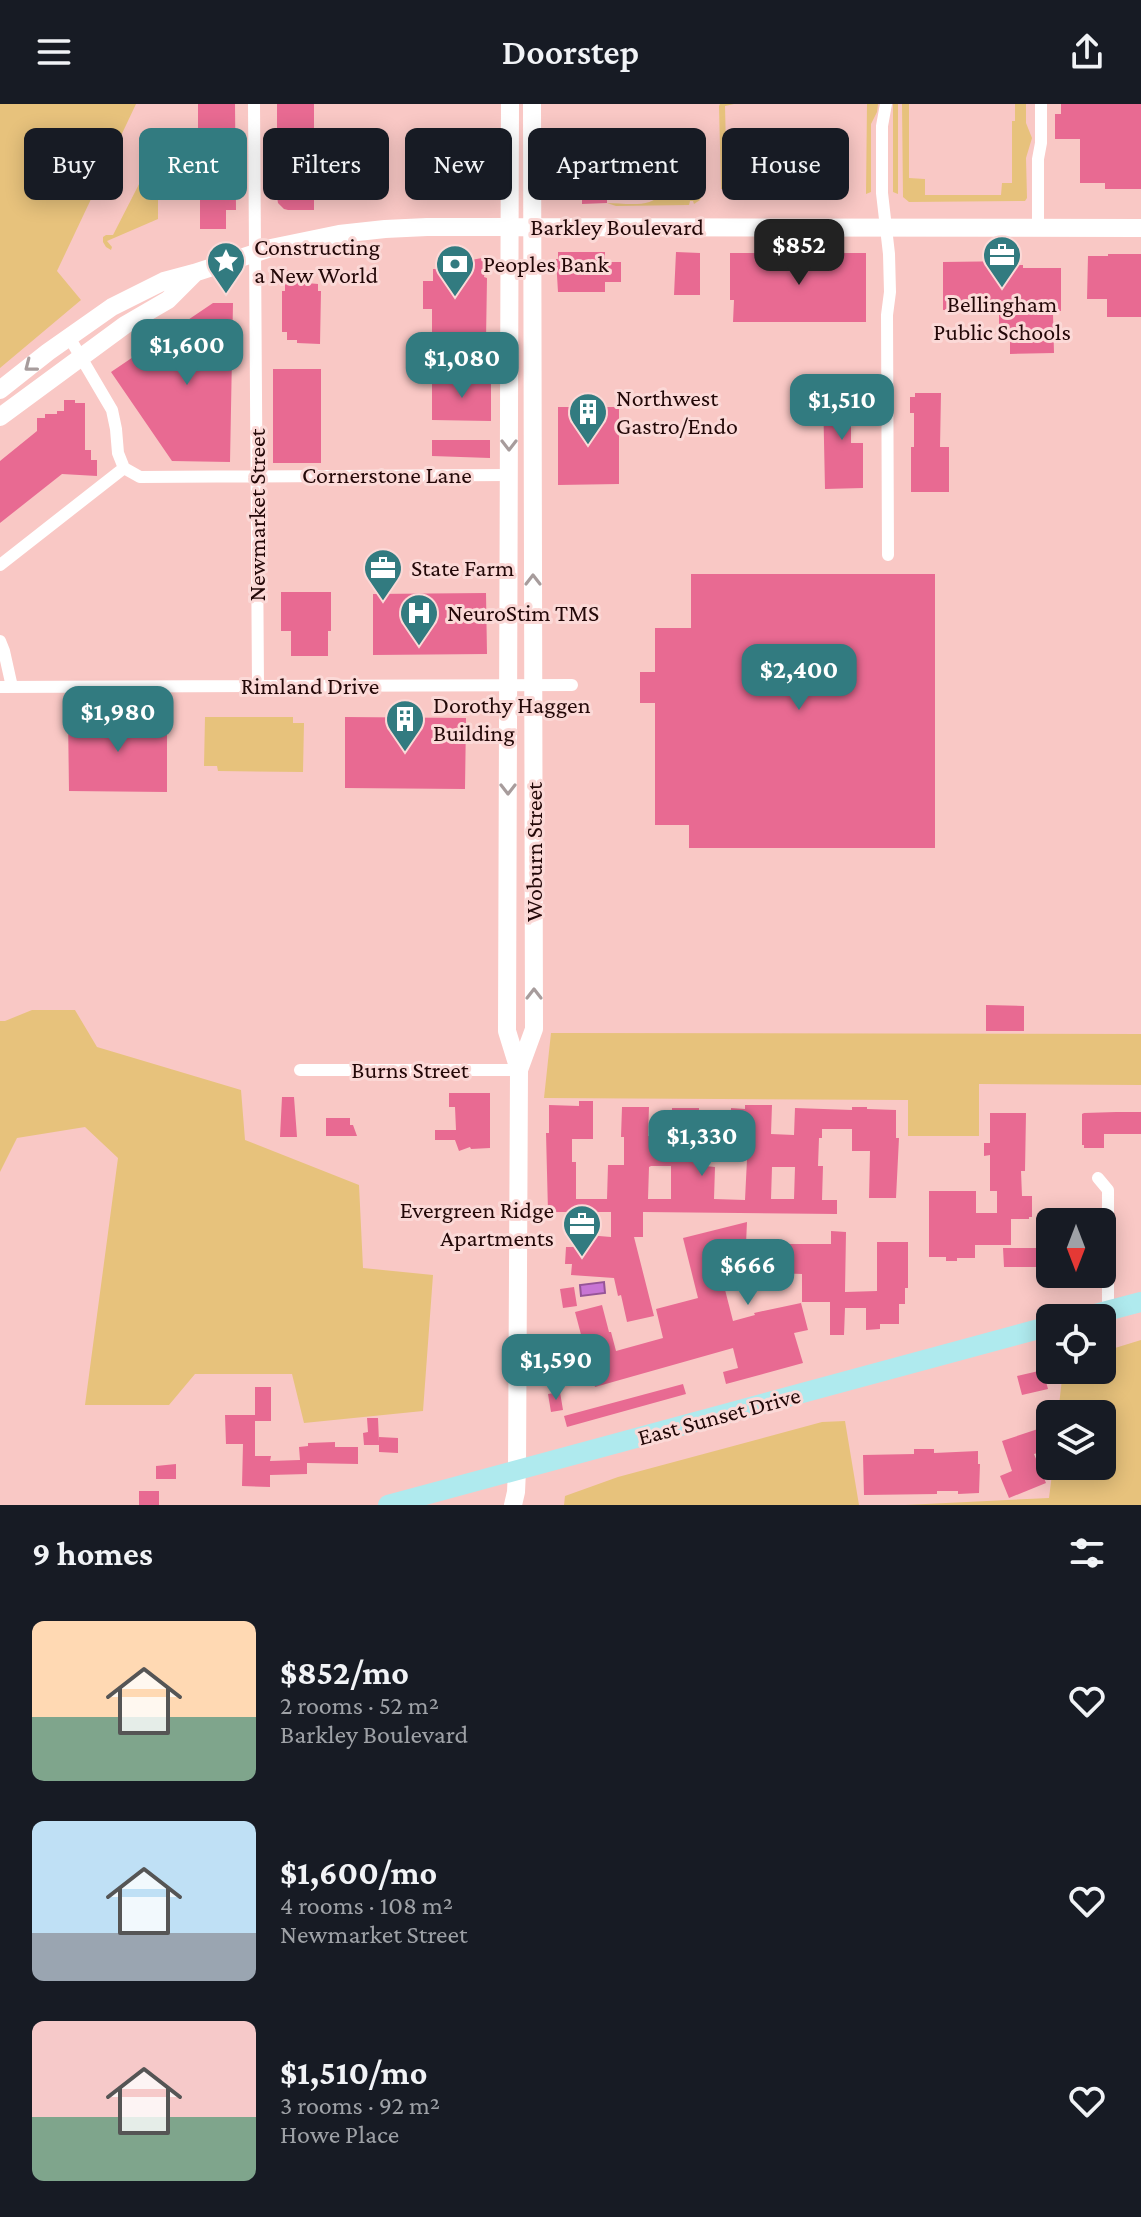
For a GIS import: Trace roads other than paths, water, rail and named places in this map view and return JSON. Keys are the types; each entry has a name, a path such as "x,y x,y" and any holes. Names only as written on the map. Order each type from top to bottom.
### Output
{"main road":[{"name":"Woburn Street","path":"510,104 507,1031 519,1070 517,1470 513,1505"},
{"name":"Woburn Street","path":"519,1070 534,1029 532,104"},
{"name":"Barkley Boulevard","path":"0,390 112,307 164,281 255,252 339,234 427,227 1141,228"},
{"name":"Barkley Boulevard","path":"0,417 125,325 168,300 194,273"},
{"path":"1116,1309 1141,1302"},
{"name":"East Sunset Drive","path":"388,1505 1036,1330"}],"street":[{"name":"Newmarket Street","path":"254,104 258,686"},
{"path":"886,104 882,126 882,193 890,292 887,315 888,555"},
{"path":"1038,228 1041,104"},
{"path":"0,565 124,468 118,453 112,410 69,337"},
{"name":"Cornerstone Lane","path":"124,468 140,477 509,475"},
{"path":"0,641 4,651 6,687"},
{"name":"Rimland Drive","path":"6,687 572,685"},
{"name":"Burns Street","path":"300,1070 519,1070"},
{"path":"1098,1178 1108,1190 1108,1304"}],"place":[{"name":"Bellingham Public Schools","path":"1002,289"},
{"name":"Constructing a New World","path":"226,295"},
{"name":"Peoples Bank","path":"455,298"},
{"name":"Northwest Gastro/Endo","path":"588,446"},
{"name":"State Farm","path":"383,602"},
{"name":"NeuroStim TMS","path":"419,647"},
{"name":"Dorothy Haggen Building","path":"405,753"},
{"name":"Evergreen Ridge Apartments","path":"582,1258"}]}
